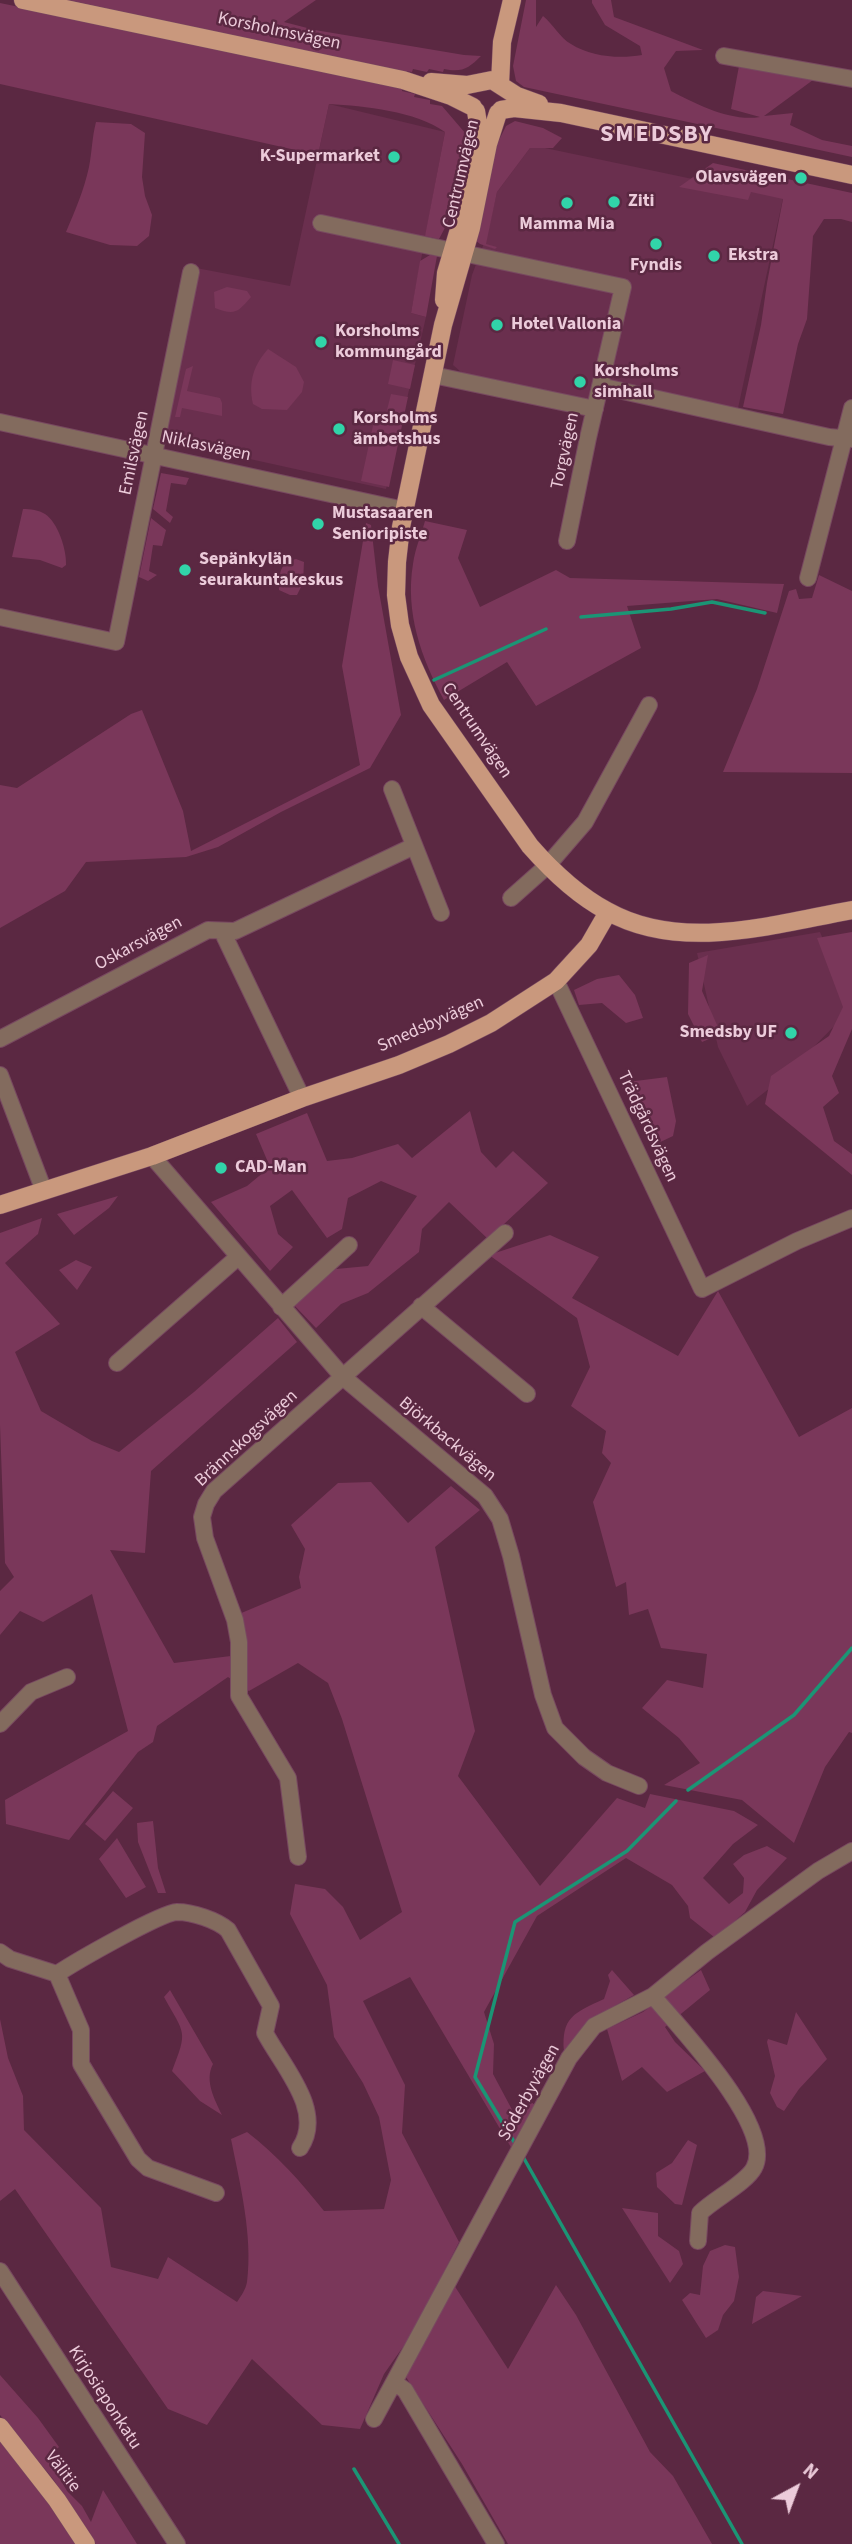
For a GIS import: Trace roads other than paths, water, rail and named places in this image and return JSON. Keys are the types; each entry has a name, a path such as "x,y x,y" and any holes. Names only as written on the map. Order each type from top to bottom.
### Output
{"main road":[{"name":"Korsholmsvägen","path":"23,0 403,80 454,85 491,83 561,113"},
{"path":"491,83 506,101 499,111 489,116 474,109 470,93 491,83 512,0"},
{"name":"Korsholmsvägen","path":"403,80 451,96 474,109"},
{"name":"Korsholmsvägen","path":"499,111 514,108 561,113 852,175"},
{"name":"Centrumvägen","path":"474,109 479,130 453,250 443,325 404,510 397,562 396,595 400,625 409,657 431,705 530,846 547,866 576,892 608,912"},
{"name":"Centrumvägen","path":"453,250 499,111"},
{"path":"608,912 644,926 693,932 734,931 852,910"},
{"name":"Smedsbyvägen","path":"0,1205 152,1156 449,1044 491,1023 556,981 589,945 608,912"},
{"name":"Välitie","path":"0,2427 51,2490 86,2544"}],"street":[{"path":"724,57 852,79"},
{"path":"321,223 453,250"},
{"name":"Torgvägen","path":"453,250 623,287 567,541"},
{"name":"Emilsvägen","path":"0,617 116,642 191,272"},
{"path":"433,375 595,409"},
{"path":"600,386 829,437 849,439"},
{"path":"808,578 849,439 852,408"},
{"name":"Niklasvägen","path":"0,422 404,510"},
{"path":"511,898 547,866 585,822 649,705"},
{"path":"392,789 441,913"},
{"name":"Oskarsvägen","path":"0,1039 208,930 235,931 414,846"},
{"path":"222,931 302,1098"},
{"name":"Trädgårdsvägen","path":"556,981 702,1289 797,1241 852,1218"},
{"path":"0,1075 44,1191"},
{"name":"Björkbackvägen","path":"152,1156 343,1377 485,1496 500,1519 508,1543 543,1695 555,1728 584,1757 607,1773 639,1786"},
{"name":"Brännskogsvägen","path":"298,1857 288,1778 239,1696 239,1642 235,1620 205,1538 202,1517 206,1504 214,1491 505,1233"},
{"path":"281,1307 349,1245"},
{"path":"117,1363 238,1256"},
{"path":"421,1306 527,1394"},
{"path":"0,1724 31,1692 67,1677"},
{"name":"Söderbyvägen","path":"374,2419 569,2058 594,2026 653,1996 702,1956 818,1871 852,1851"},
{"path":"0,1952 10,1959 57,1974 147,1924 176,1912 222,1924 271,2006 265,2034 308,2110 309,2129 300,2148"},
{"path":"57,1974 81,2030 81,2064 138,2159 148,2168 216,2193"},
{"path":"653,1996 723,2078 741,2106 755,2148 757,2159 748,2176 700,2213 698,2241"},
{"name":"Kirjosieponkatu","path":"0,2271 177,2544"},
{"path":"395,2383 405,2390 496,2544"}],"waterway":[{"path":"581,617 671,609 712,602 765,613"},
{"path":"434,680 546,629"},
{"path":"688,1790 794,1715 852,1648"},
{"path":"516,2145 475,2077 515,1922 627,1851 676,1801"},
{"path":"522,2155 742,2544"},
{"path":"354,2469 399,2544"}],"place":[{"name":"K-Supermarket","path":"394,157"},
{"name":"Olavsvägen","path":"801,178"},
{"name":"Ziti","path":"614,202"},
{"name":"Mamma Mia","path":"567,203"},
{"name":"Fyndis","path":"656,244"},
{"name":"Ekstra","path":"714,256"},
{"name":"Hotel Vallonia","path":"497,325"},
{"name":"Korsholms kommungård","path":"321,342"},
{"name":"Korsholms simhall","path":"580,382"},
{"name":"Korsholms ämbetshus","path":"339,429"},
{"name":"Mustasaaren Senioripiste","path":"318,524"},
{"name":"Sepänkylän seurakuntakeskus","path":"185,570"},
{"name":"Smedsby UF","path":"791,1033"},
{"name":"CAD-Man","path":"221,1168"}],"district":[{"name":"SMEDSBY","path":"657,136"}]}
